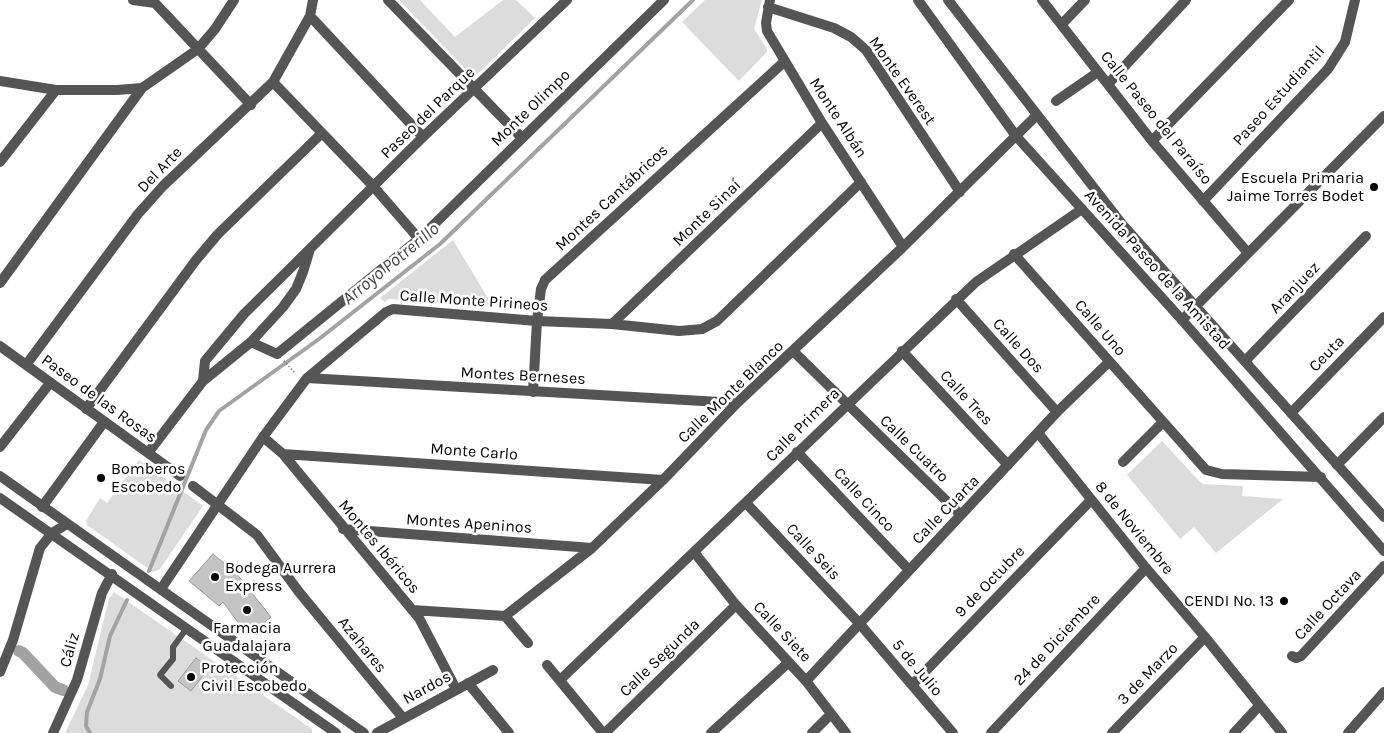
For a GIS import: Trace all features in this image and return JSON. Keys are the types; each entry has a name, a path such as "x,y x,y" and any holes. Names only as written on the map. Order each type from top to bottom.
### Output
{"street":[{"path":"134,0 155,1 251,104"},
{"path":"0,283 142,88 198,49 220,22 234,0"},
{"name":"Del Arte","path":"26,365 138,214 194,156 251,104 272,82 310,16 313,0"},
{"path":"388,0 522,138"},
{"name":"Paseo del Parque","path":"203,381 204,364 224,336 423,137 567,0"},
{"name":"Monte Olimpo","path":"251,342 277,354 419,239 664,0"},
{"name":"Avenida Paseo de la Amistad","path":"918,0 1016,136 1182,320 1384,551"},
{"name":"Avenida Paseo de la Amistad","path":"948,0 1122,224 1384,517"},
{"name":"Calle Paseo del Paraíso","path":"1042,0 1152,141 1248,253"},
{"path":"1062,24 1085,0"},
{"path":"1108,84 1186,0"},
{"path":"1152,141 1289,0"},
{"name":"Paseo Estudiantil","path":"1203,200 1328,69 1344,42 1355,0"},
{"name":"Monte Albán","path":"769,4 767,31 784,62 903,246"},
{"name":"Monte Everest","path":"769,4 834,28 851,37 866,50 960,192"},
{"path":"310,16 423,137"},
{"name":"Montes Cantábricos","path":"533,392 537,321 541,289 545,280 784,62"},
{"path":"1056,101 1098,72"},
{"path":"0,80 56,90 142,88"},
{"path":"272,82 373,186 419,239"},
{"path":"0,162 56,90"},
{"name":"Calle Monte Blanco","path":"505,616 592,548 663,480 737,403 960,192 1037,115"},
{"path":"1182,320 1384,116"},
{"name":"Monte Sinaí","path":"612,324 822,123"},
{"path":"86,409 196,260 218,234 322,133"},
{"name":"Calle Monte Pirineos","path":"161,589 302,376 390,310 537,321 612,324 690,331 702,329 717,321 861,182"},
{"name":"Calle Primera","path":"560,680 956,300 994,267 1082,209"},
{"name":"Aranjuez","path":"1245,361 1366,236"},
{"name":"Paseo del Parque","path":"148,453 203,381 251,342 283,307 296,289 310,248"},
{"name":"Calle Uno","path":"1014,254 1201,466 1210,472 1321,478"},
{"name":"Calle Dos","path":"956,300 1057,412"},
{"name":"Ceuta","path":"1291,412 1384,317"},
{"name":"Paseo de las Rosas","path":"0,346 180,476"},
{"name":"Calle Cuatro","path":"793,351 961,515"},
{"name":"Calle Tres","path":"902,351 1008,466"},
{"name":"Calle Cuarta","path":"806,681 961,515 1040,434 1057,412 1109,362"},
{"name":"Montes Berneses","path":"302,376 533,392 737,403"},
{"path":"0,447 50,383"},
{"path":"1337,465 1384,417"},
{"path":"42,507 104,422"},
{"path":"1123,462 1163,422"},
{"name":"8 de Noviembre","path":"1040,434 1146,568 1205,637 1282,733"},
{"name":"Montes Ibéricos","path":"263,437 283,454 343,529 419,618 456,689"},
{"name":"Calle Cinco","path":"797,452 909,570"},
{"name":"Monte Carlo","path":"283,454 663,480"},
{"path":"0,476 364,733"},
{"name":"Azahares","path":"193,486 257,536 299,592 403,718"},
{"path":"0,498 112,574 332,732"},
{"name":"9 de Octubre","path":"912,685 1091,500"},
{"name":"Calle Seis","path":"746,503 859,623"},
{"path":"0,672 13,640 40,548 52,533 67,524"},
{"name":"Montes Apeninos","path":"343,529 592,548"},
{"name":"Calle Siete","path":"694,552 736,605 806,681 846,733"},
{"name":"Calle Octava","path":"1292,656 1298,658 1304,654 1384,566"},
{"name":"24 de Diciembre","path":"991,733 1146,568"},
{"name":"Cáliz","path":"53,733 78,680 102,593 112,574"},
{"name":"Calle Segunda","path":"604,733 736,605"},
{"path":"412,610 505,616 528,643"},
{"path":"190,630 203,619"},
{"name":"5 de Julio","path":"859,623 953,733"},
{"name":"3 de Marzo","path":"1112,733 1205,637"},
{"path":"711,733 789,662"},
{"path":"547,665 604,733"},
{"name":"Nardos","path":"377,733 493,670"},
{"path":"468,682 509,733"},
{"path":"1348,733 1384,692"},
{"path":"1234,733 1260,706"},
{"path":"812,733 831,714"}],"lane":[{"path":"171,686 160,675 172,659 173,647 190,630"}],"path":[{"path":"282,358 302,376"}],"shaded area":[{"path":"399,0 420,0 455,37 503,0 516,0 535,18 478,74 472,76"},
{"path":"705,0 762,0 754,29 767,52 739,81 682,22"},
{"path":"453,240 492,305 388,299 385,302 380,298"},
{"path":"1162,441 1202,484 1243,486 1242,496 1283,499 1216,553 1194,527 1180,539 1127,475"},
{"path":"139,460 203,506 160,569 153,572 87,525 86,521 100,498 107,503"},
{"path":"114,592 312,729 312,733 65,733 88,685 109,598"}],"building":[{"path":"213,554 236,573 271,617 255,630 243,629 223,602 219,606 189,581"},
{"name":"Protección Civil Escobedo","path":"196,658 209,668 191,691 178,681"}],"waterway":[{"name":"Arroyo Potrerillo","path":"149,571 206,430 219,411 319,339 440,244 693,0"},
{"name":"Arroyo Potrerillo","path":"90,733 86,726 87,712 100,679 110,636 127,600"},
{"path":"19,651 55,687 63,690"}],"place":[{"name":"Escuela Primaria Jaime Torres Bodet","path":"1374,187"},
{"name":"Bomberos Escobedo","path":"101,478"},
{"name":"Bodega Aurrera Express","path":"215,577"},
{"name":"CENDI No. 13","path":"1284,601"},
{"name":"Farmacia Guadalajara","path":"247,610"},
{"name":"Protección Civil Escobedo","path":"191,677"}]}
